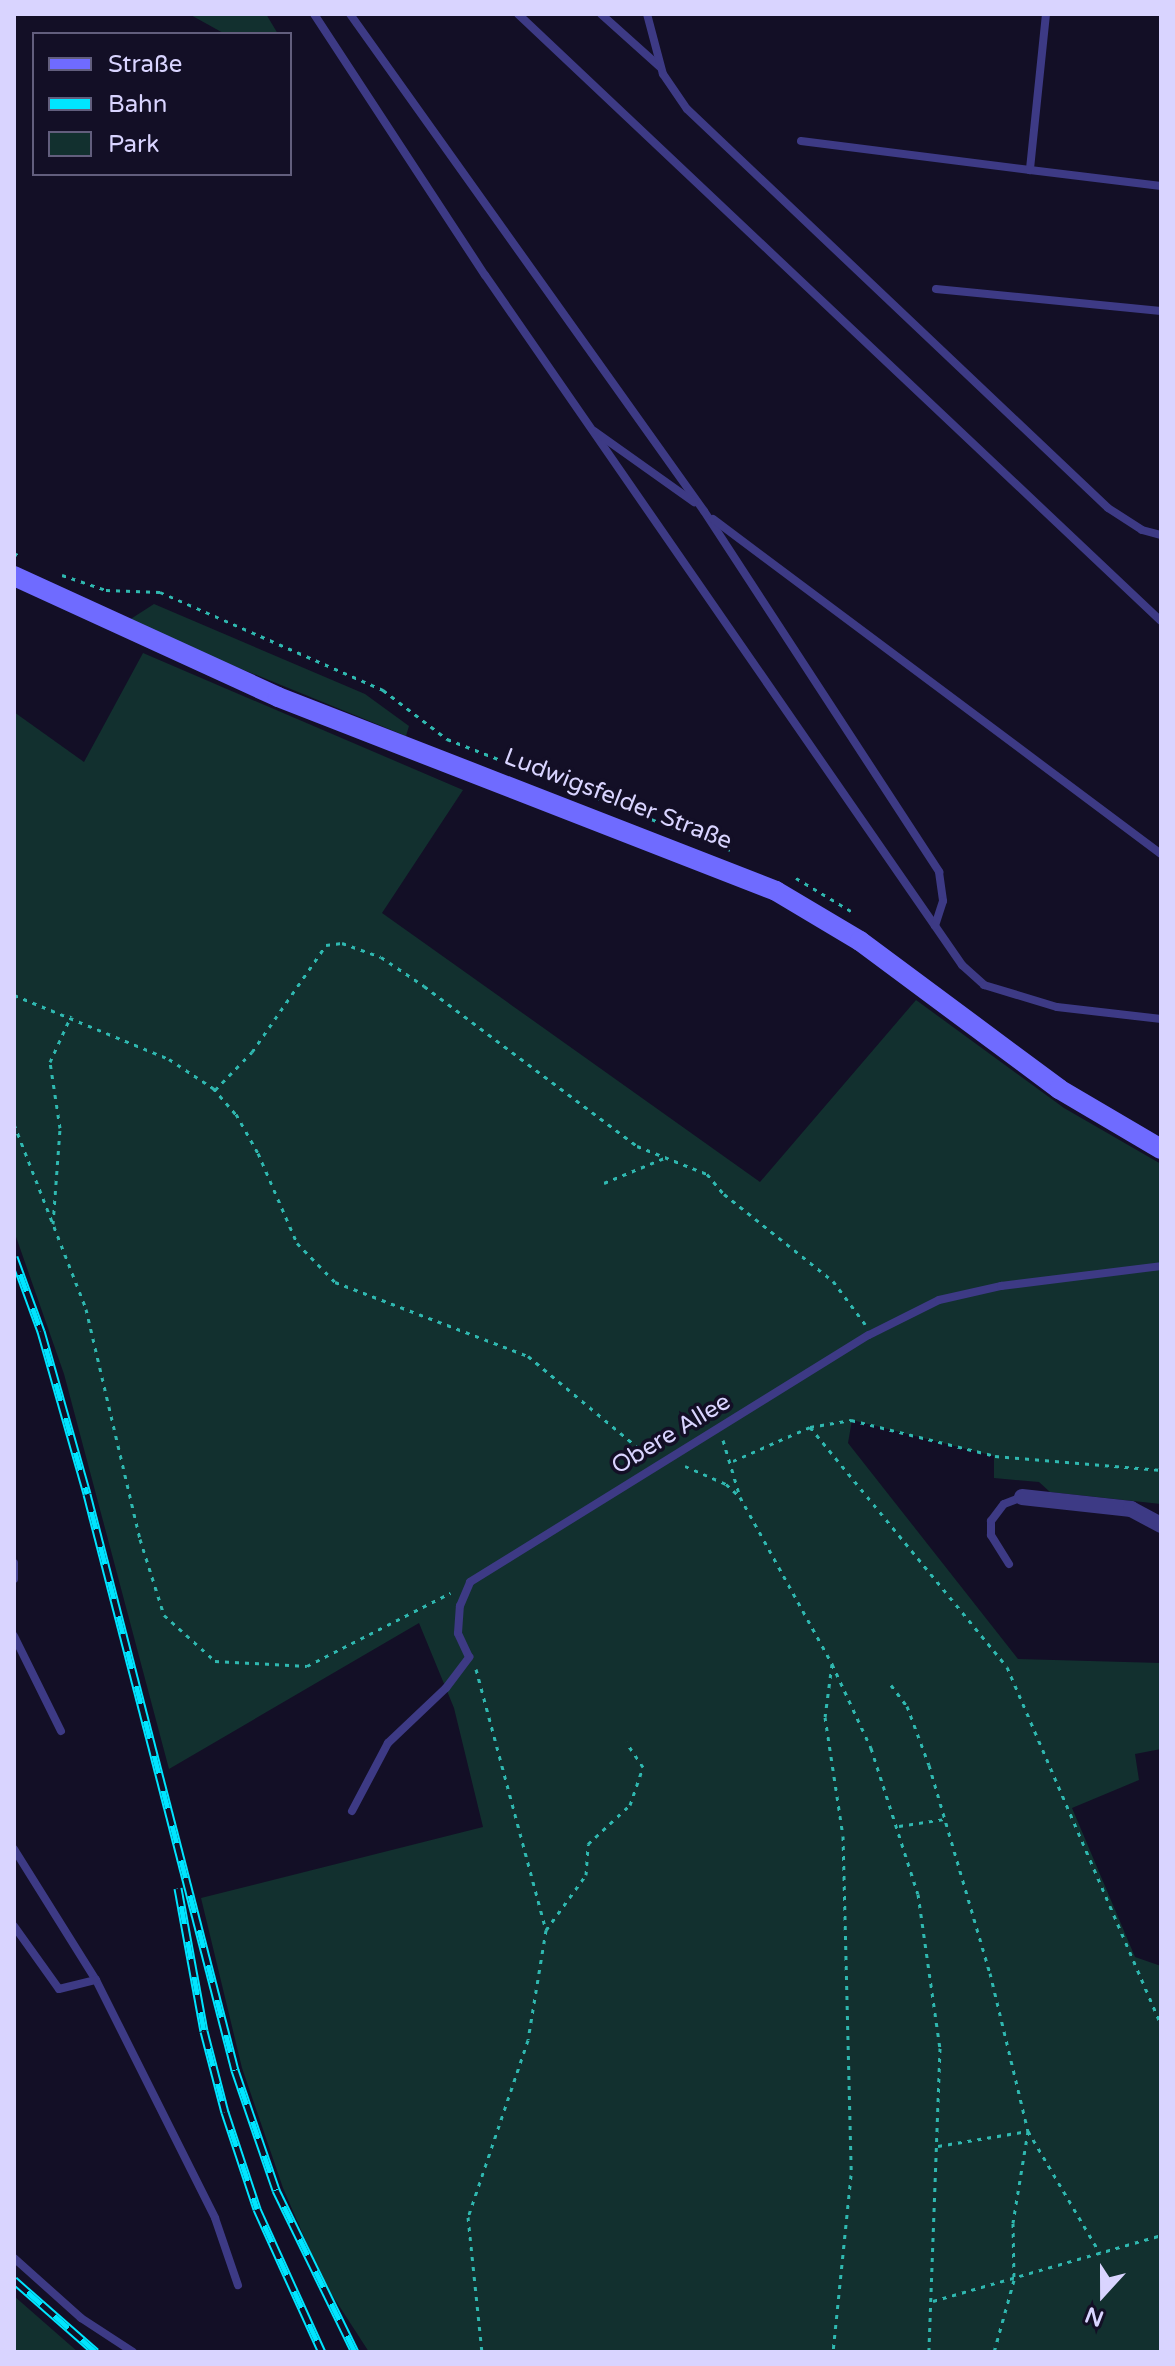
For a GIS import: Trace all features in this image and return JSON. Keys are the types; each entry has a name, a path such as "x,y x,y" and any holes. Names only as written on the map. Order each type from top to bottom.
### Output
{"street":[{"name":"Ludwigsfelder Straße","path":"14,576 278,697 776,891 860,941 1059,1089 1161,1149"},
{"path":"1022,1497 1131,1509 1161,1525"}],"lane":[{"path":"314,14 589,428 962,965 984,985 1057,1007 1161,1019"},
{"path":"350,14 704,511 939,872 943,901 935,926"},
{"path":"518,14 1161,621"},
{"path":"601,14 661,68 687,109 1108,508 1142,530 1161,535"},
{"path":"647,14 661,68"},
{"path":"1030,170 1046,14"},
{"path":"801,141 1161,186"},
{"path":"936,289 1161,311"},
{"path":"589,428 1161,854"},
{"name":"Obere Allee","path":"470,1582 869,1335 939,1300 1001,1286 1161,1266"},
{"path":"1009,1564 991,1535 991,1521 1004,1504 1022,1497"},
{"path":"14,1563 14,1579"},
{"path":"352,1811 388,1743 446,1688 469,1657 458,1633 460,1606 470,1582"},
{"path":"14,1636 61,1731"},
{"path":"14,1849 96,1980 215,2218 238,2285"},
{"path":"14,1926 59,1989 96,1980"},
{"path":"14,2258 81,2318 133,2352"}],"path":[{"path":"215,1090 252,1052 273,1015 326,945 342,943 381,957 610,1128 664,1158 707,1174 724,1194 833,1281 869,1335"},
{"path":"14,995 169,1059 215,1090 258,1153 297,1243 335,1282 528,1356 657,1464"},
{"path":"53,1228 60,1128 50,1062 71,1016"},
{"path":"14,1124 86,1309 140,1539 164,1615 215,1661 307,1666 470,1582"},
{"path":"604,1183 664,1158"},
{"path":"732,1461 810,1427 851,1420 995,1456 1161,1470"},
{"path":"810,1427 1007,1667 1161,2025"},
{"path":"715,1432 726,1443 740,1497 832,1664 871,1748 899,1826 918,1894 940,2048 929,2352"},
{"path":"672,1455 740,1497"},
{"path":"469,1657 546,1930 528,2040 468,2217 482,2352"},
{"path":"832,1664 825,1717 843,1836 851,2175 833,2352"},
{"path":"891,1685 907,1706 945,1819 1028,2131 1100,2253"},
{"path":"546,1930 586,1875 588,1844 630,1805 643,1767 626,1742"},
{"path":"899,1826 945,1819"},
{"path":"938,2146 1028,2131"},
{"path":"994,2352 1014,2280 1013,2223 1028,2131"},
{"path":"933,2301 1161,2235"}],"green space":[{"path":"189,14 266,14 277,32 221,32"},
{"path":"154,604 365,694 409,726 406,736 126,622"},
{"path":"143,653 463,790 382,913 760,1182 916,1000 1064,1108 1161,1164 1161,1504 1050,1492 1039,1482 994,1478 994,1456 852,1420 848,1443 1018,1659 1161,1663 1161,1749 1135,1754 1139,1780 1072,1808 1135,1957 1161,1966 1161,2352 369,2352 323,2281 283,2188 242,2068 201,1898 483,1827 454,1708 419,1623 169,1769 64,1374 14,1231 14,712 84,762"},
{"path":"14,2296 78,2352 14,2352"}],"railway":[{"path":"14,1257 41,1331 87,1494 235,2070 276,2190 355,2352"},
{"path":"178,1888 204,2031 225,2112 257,2209 322,2352"},
{"path":"14,2280 96,2352"}]}
